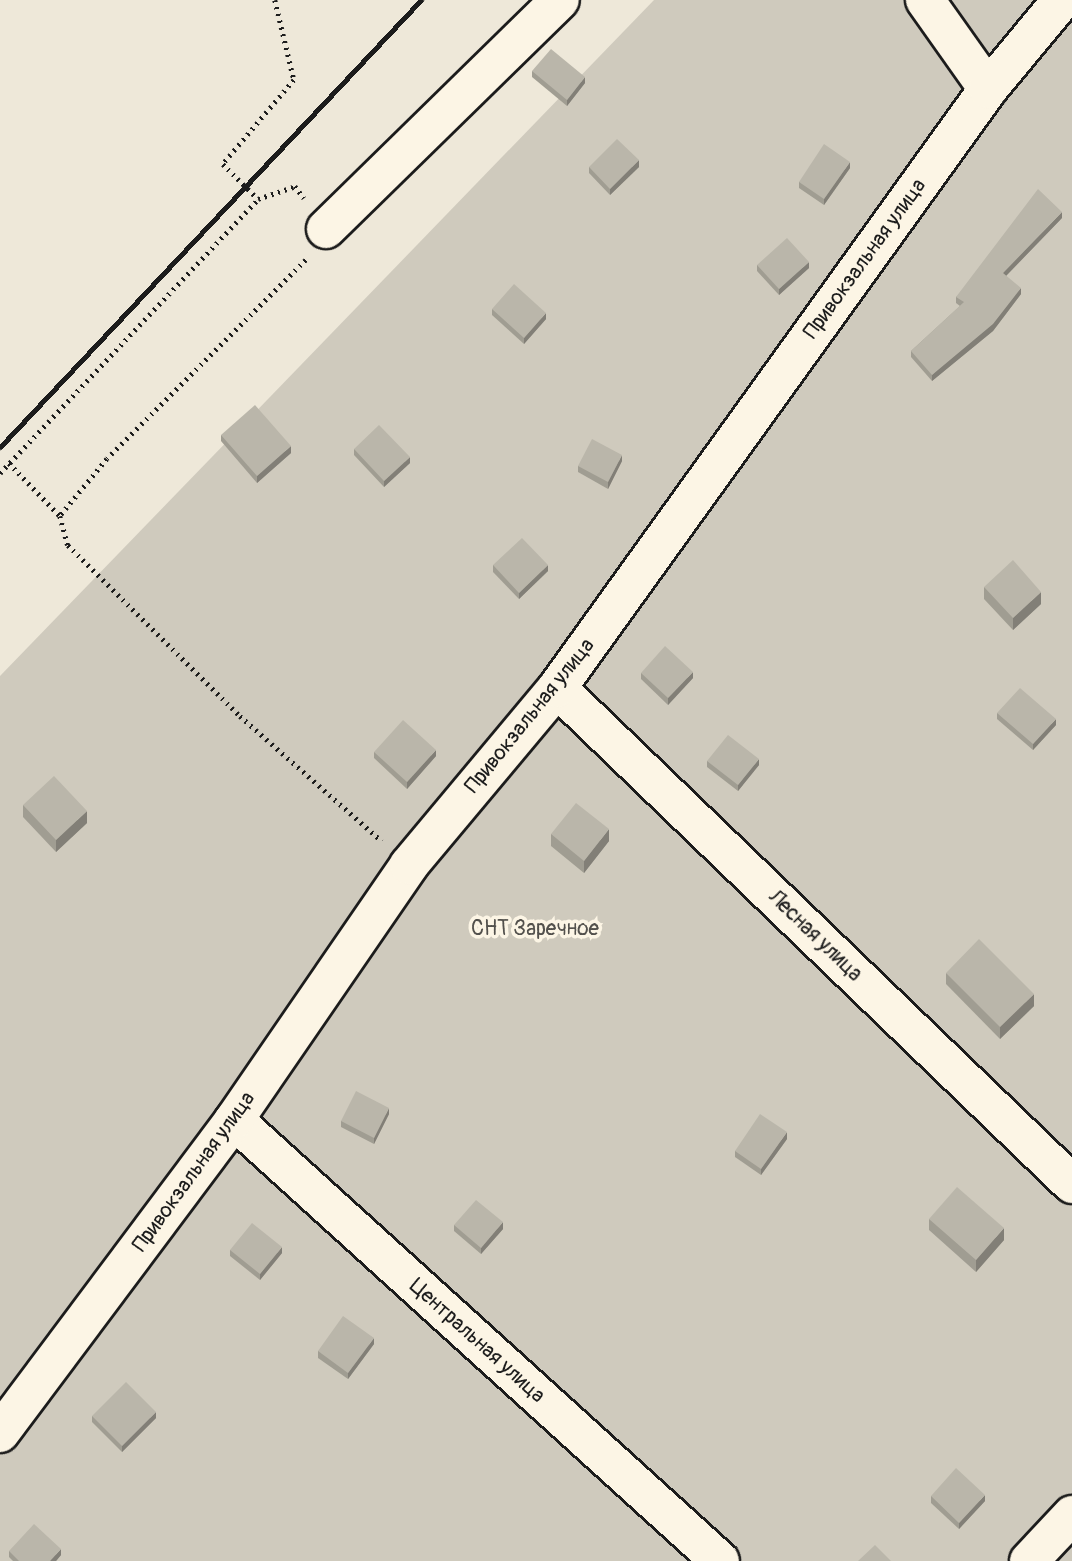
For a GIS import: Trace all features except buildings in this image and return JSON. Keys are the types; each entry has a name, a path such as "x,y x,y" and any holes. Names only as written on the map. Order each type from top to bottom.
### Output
{"street":[{"path":"326,229 560,0"},
{"path":"925,0 988,89"},
{"name":"Привокзальная улица","path":"0,1433 234,1120 409,865 557,688 988,89 1062,0"},
{"name":"Лесная улица","path":"557,688 1072,1184"},
{"name":"Центральная улица","path":"234,1120 720,1561"},
{"path":"1029,1561 1072,1515"}],"path":[{"path":"257,199 223,164 294,80 275,0"},
{"path":"0,473 257,199 295,186 326,229 306,260 107,459 60,516"},
{"path":"9,463 60,516 68,545 240,716 409,865"}],"green space":[{"name":"СНТ Заречное","path":"654,0 1072,0 1072,1561 0,1561 0,676"}],"railway":[{"path":"0,447 421,0"}]}
